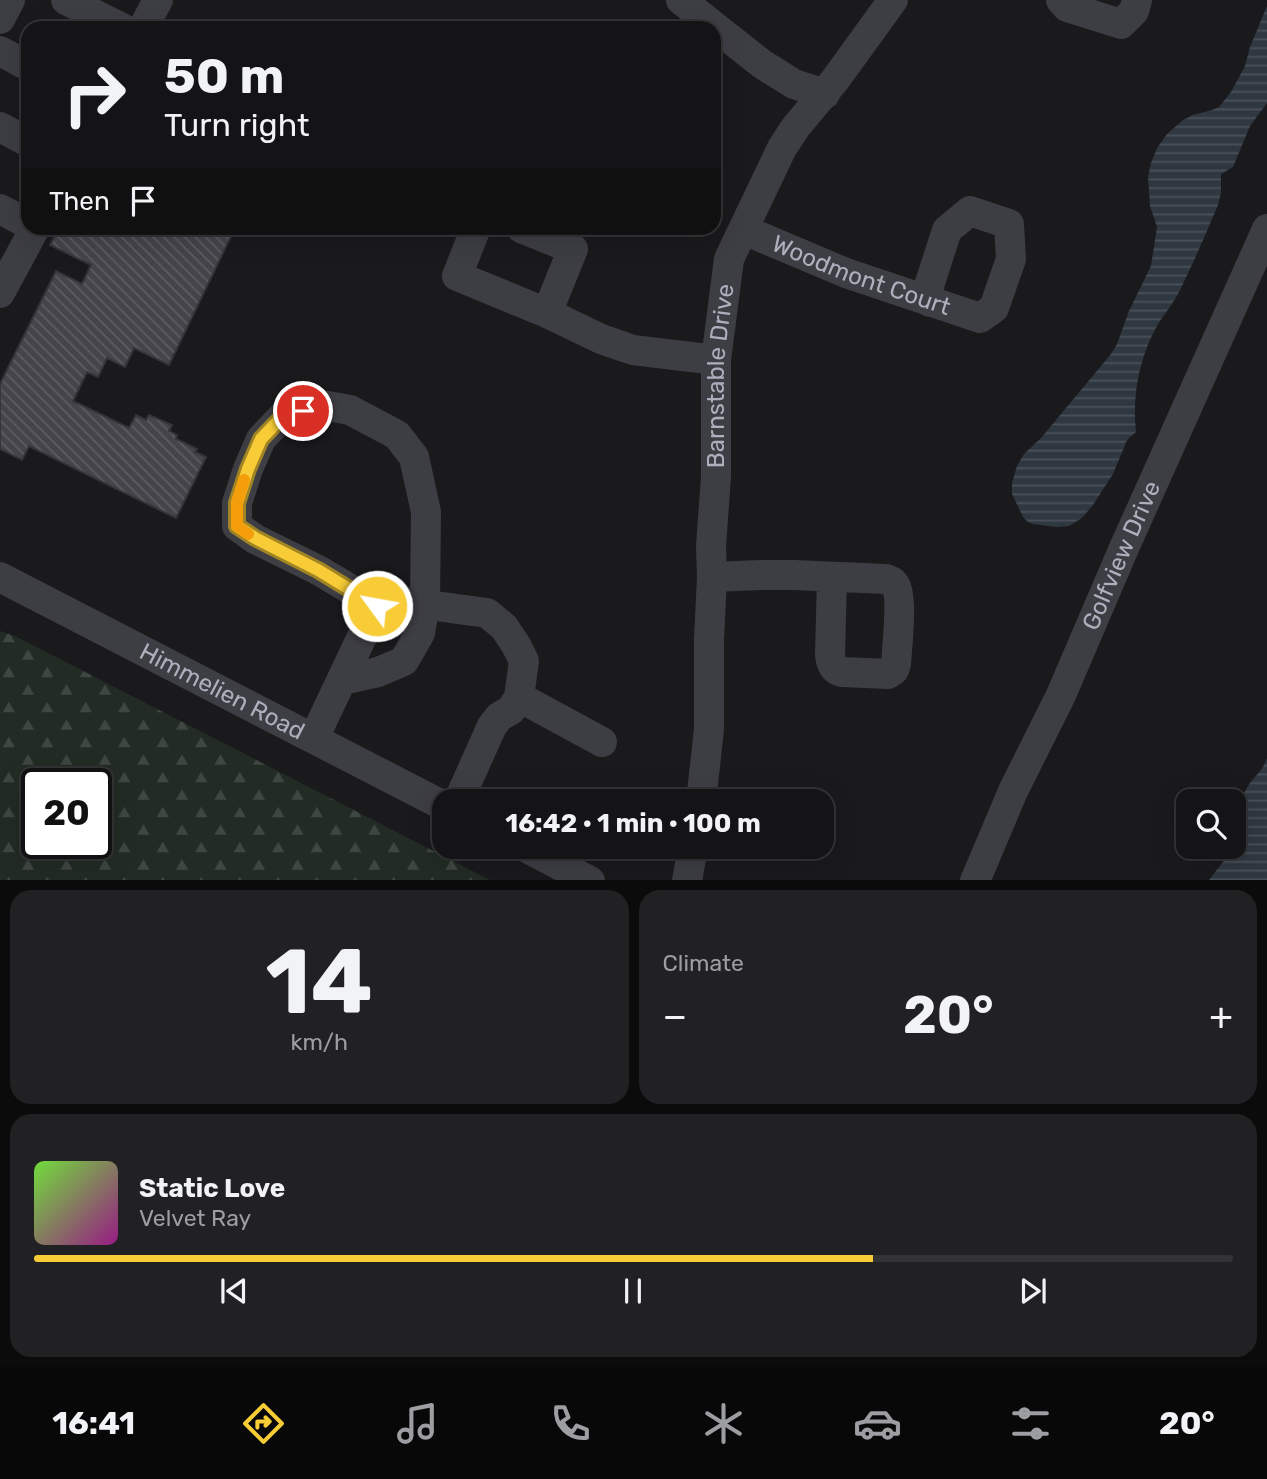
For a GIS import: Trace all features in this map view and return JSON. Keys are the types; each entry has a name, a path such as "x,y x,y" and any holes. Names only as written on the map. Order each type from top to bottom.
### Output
{"street":[{"path":"0,19 10,0"},
{"path":"66,0 108,21"},
{"path":"147,21 158,0"},
{"name":"Barnstable Drive","path":"703,789 709,729 711,546 716,477 716,360 729,259 782,148 893,0"},
{"path":"1061,0 1067,7 1121,24 1134,11 1138,0"},
{"path":"694,4 713,21"},
{"path":"721,28 762,64 794,84 825,94"},
{"path":"0,51 21,62"},
{"path":"0,127 21,138"},
{"path":"0,209 21,220"},
{"name":"Woodmont Court","path":"744,230 846,273 930,302 980,318 994,307 1012,259 1009,224 970,211 947,230 929,286 930,302"},
{"name":"Golfview Drive","path":"975,880 1013,791 1061,695 1267,229"},
{"path":"0,293 31,235"},
{"path":"474,235 457,276 633,351 716,360"},
{"path":"538,235 573,249 547,313"},
{"path":"342,680 378,672 404,661 420,633 425,604 426,512 414,457 397,435 350,410 322,405 283,416 261,439 237,503 237,526 377,606 406,602 425,604 488,613 505,627 524,661 519,697 511,710 499,717 492,726 464,789"},
{"path":"712,577 761,575 832,578"},
{"name":"Himmelien Road","path":"0,577 432,800"},
{"path":"314,738 377,606"},
{"path":"519,697 602,741"},
{"path":"549,859 590,880"},
{"path":"687,880 691,859"}],"green space":[{"path":"0,631 15,636 432,850 432,859 449,859 490,880 0,880"}],"shaded area":[{"path":"1267,6 1267,103 1250,126 1233,167 1221,174 1218,205 1180,290 1151,338 1141,364 1136,391 1136,432 1127,440 1113,474 1082,518 1069,526 1056,527 1028,522 1012,494 1017,466 1024,454 1041,438 1111,354 1151,266 1157,227 1150,206 1148,177 1157,148 1167,134 1183,120 1219,107 1231,92 1245,66"},
{"path":"1267,758 1267,880 1209,880 1225,859 1246,859 1246,790"}],"building":[{"path":"55,235 232,235 169,365 134,348 125,367 107,358 98,377 87,372 73,401 129,428 136,415 146,420 149,415 172,425 169,431 177,435 176,439 197,449 195,452 206,457 176,518 29,446 22,460 0,449 0,384 56,271 82,284 91,265 50,245"}],"slow traffic":[{"path":"244,480 237,503 237,526 248,534"}],"route":[{"path":"303,411 283,416 261,439 237,503 237,526 377,606"}]}
